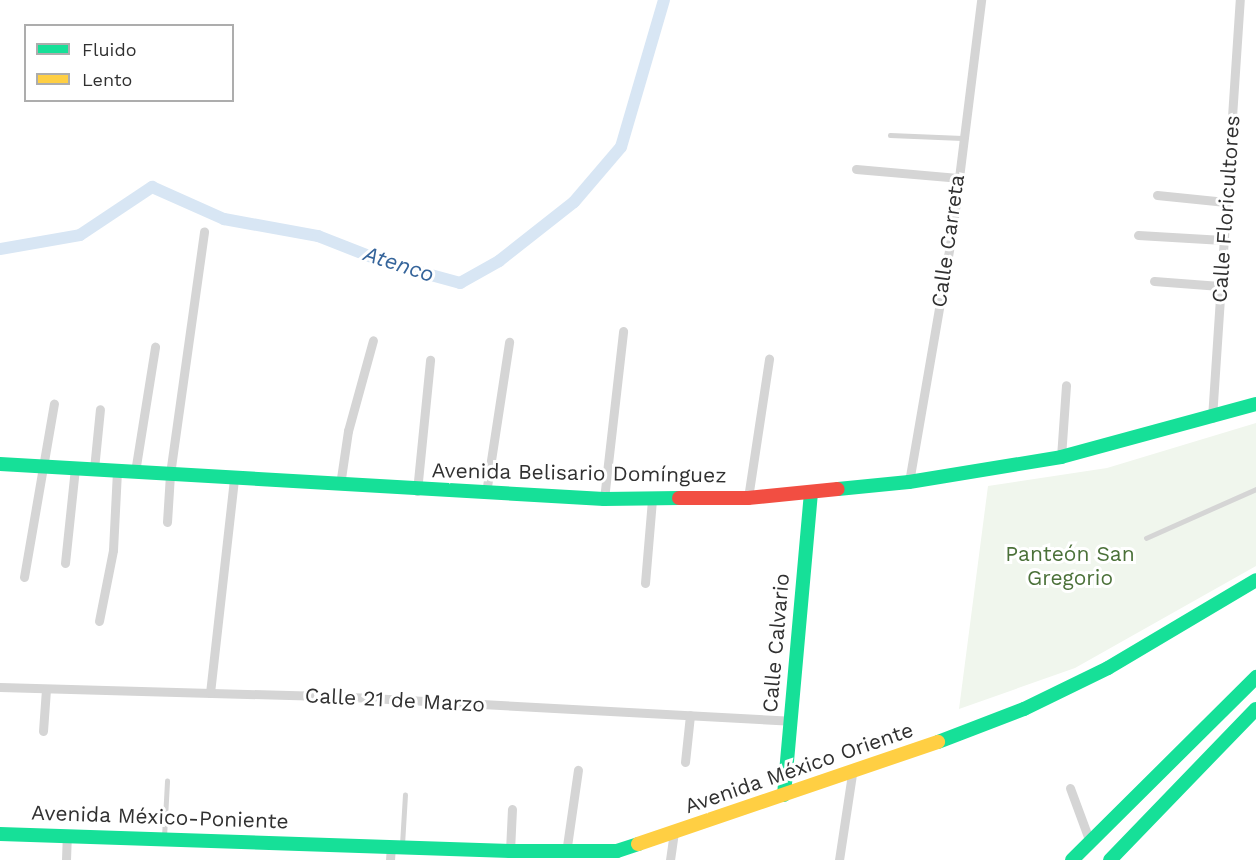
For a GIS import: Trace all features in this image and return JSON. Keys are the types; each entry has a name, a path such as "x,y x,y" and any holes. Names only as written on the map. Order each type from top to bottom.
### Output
{"main road":[{"name":"Avenida Belisario Domínguez","path":"0,464 417,491 604,499 748,498 811,494 909,482 1061,457 1212,418 1256,404"},
{"name":"Calle Calvario","path":"784,795 811,494"},
{"name":"Avenida México Oriente","path":"318,844 395,851 566,853 617,851 852,774 981,727 1068,690 1256,580"},
{"path":"1072,860 1256,677"},
{"path":"1110,860 1256,709"},
{"name":"Avenida México-Poniente","path":"0,834 164,837 318,844"}],"street":[{"name":"Calle Carreta","path":"909,482 958,178 981,0"},
{"name":"Calle Floricultores","path":"1212,418 1240,0"},
{"path":"856,169 958,178"},
{"path":"1157,195 1226,202"},
{"path":"167,522 170,474 204,231"},
{"path":"1138,235 1223,240"},
{"path":"1154,281 1220,286"},
{"path":"604,499 623,331"},
{"path":"340,485 348,431 373,340"},
{"path":"486,493 509,342"},
{"path":"135,472 155,347"},
{"path":"748,498 769,358"},
{"path":"417,491 430,360"},
{"path":"1061,457 1066,386"},
{"path":"24,578 54,404"},
{"path":"94,469 100,409"},
{"path":"65,563 75,468"},
{"path":"99,621 113,550 117,471"},
{"path":"210,693 234,478"},
{"path":"645,583 652,500"},
{"name":"Calle 21 de Marzo","path":"0,687 210,693 790,721"},
{"path":"43,731 46,689"},
{"path":"685,762 690,715"},
{"path":"566,853 578,770"},
{"path":"839,860 852,774"},
{"path":"1070,788 1090,842"},
{"path":"510,851 512,809"},
{"path":"670,860 674,832"},
{"path":"66,860 67,834"}],"lane":[{"path":"890,135 962,138"},
{"path":"1146,538 1256,489"},
{"path":"164,837 166,781"},
{"path":"395,851 405,795"}],"green space":[{"name":"Panteón San Gregorio","path":"1256,423 1256,566 1075,668 959,709 988,486 1107,468"}],"waterway":[{"name":"Atenco","path":"0,249 80,235 152,187 224,219 318,236 387,263 460,283 499,261 574,202 621,147 664,0"}],"traffic: fast":[{"path":"838,489 909,482 1061,457 1256,404"},
{"path":"0,464 604,499 679,498"},
{"path":"784,795 811,494"},
{"path":"938,742 1024,709 1108,668 1256,580"},
{"path":"1072,860 1256,677"},
{"path":"1110,860 1256,709"},
{"path":"0,834 510,851 617,851 638,844"}],"traffic: slow":[{"path":"638,844 938,742"}],"traffic: jam":[{"path":"679,498 748,498 838,489"}]}
